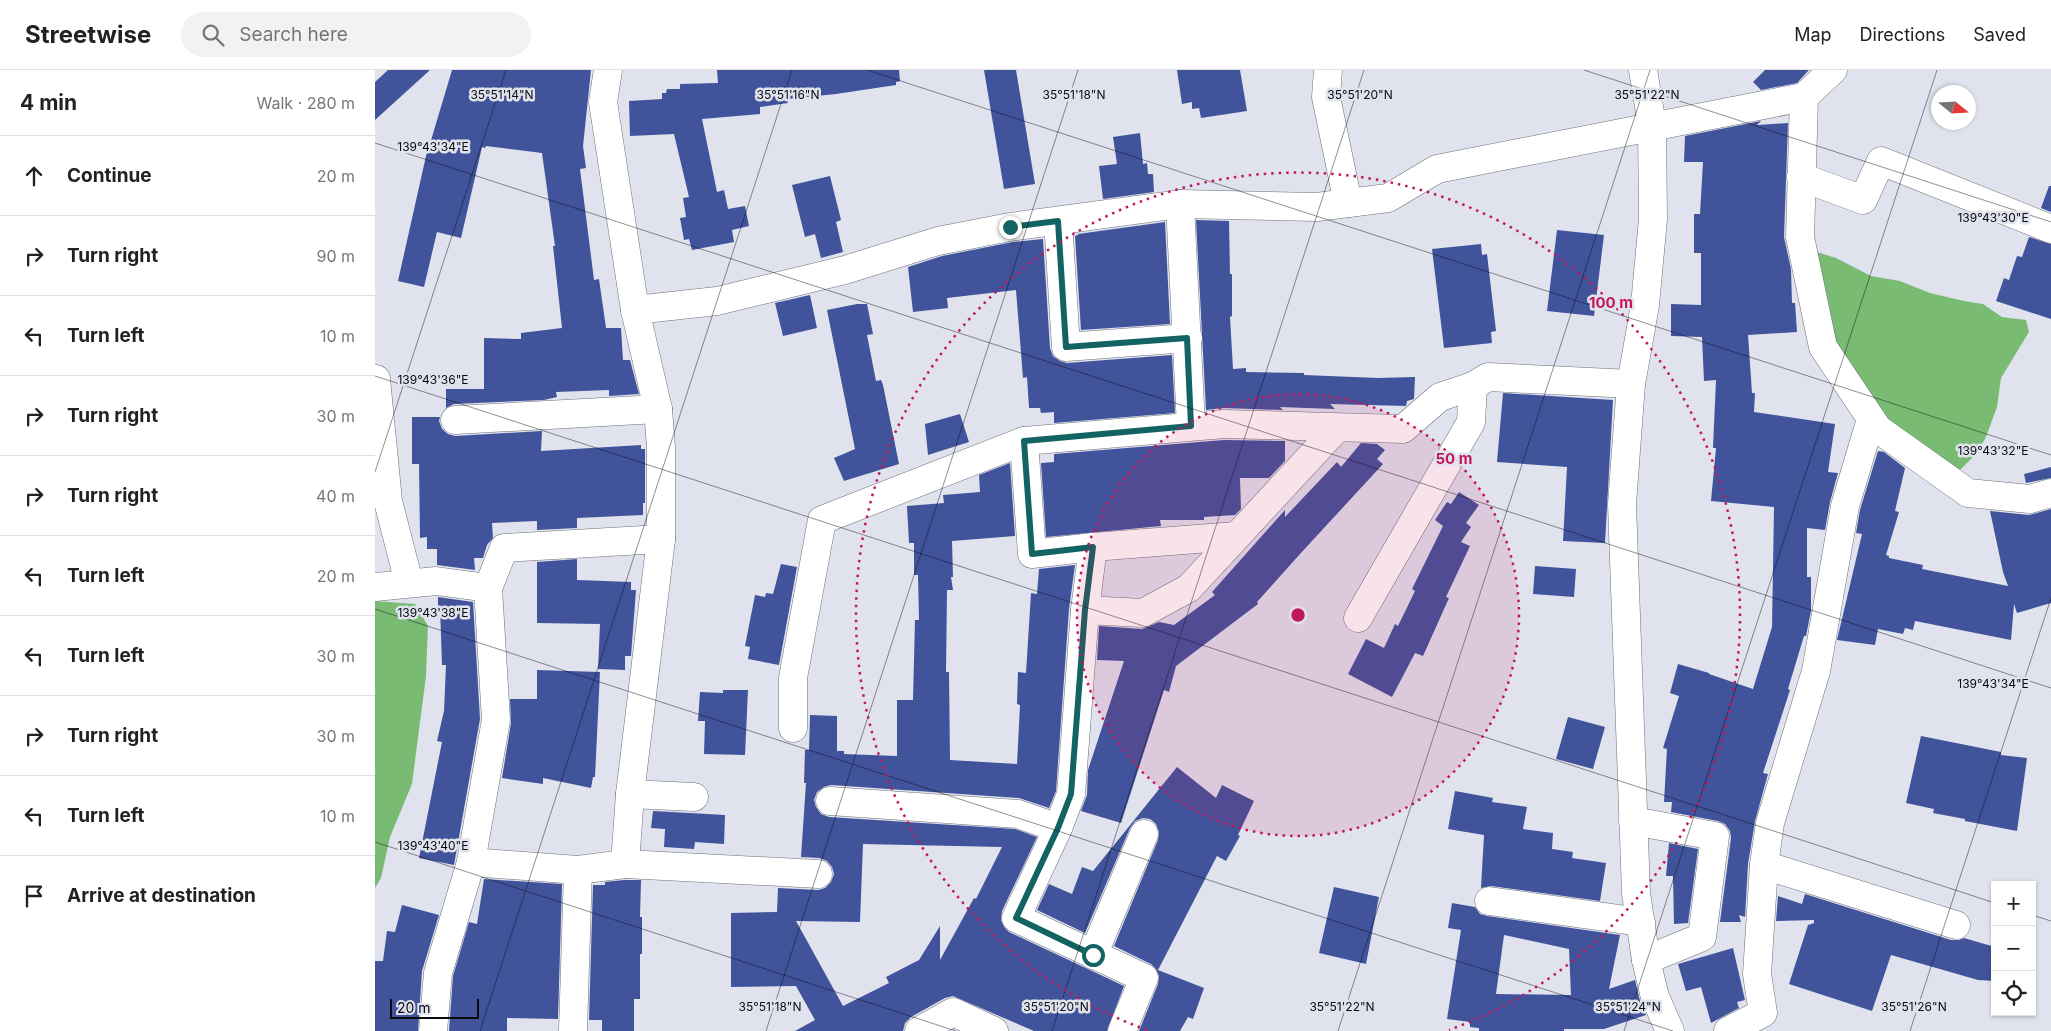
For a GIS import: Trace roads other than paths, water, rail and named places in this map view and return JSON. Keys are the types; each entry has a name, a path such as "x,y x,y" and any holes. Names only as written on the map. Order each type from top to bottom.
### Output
{"street":[{"path":"608,70 603,102 635,310 658,409 661,447 661,539 630,794 625,864"},
{"path":"1328,70 1326,97 1348,204"},
{"path":"1643,70 1652,126 1653,219 1645,305 1631,384 1622,504 1636,893 1646,960 1655,997 1670,1031"},
{"path":"635,310 717,301 845,270 938,241 1010,227 1180,204 1317,207 1388,198 1437,170 1804,97 1833,70"},
{"path":"1804,97 1800,237 1823,347 1878,429 1968,493 2030,499 2051,493"},
{"path":"1801,177 1863,200 1881,161 2051,229"},
{"path":"1180,204 1191,426"},
{"path":"1058,221 1066,347 1187,338"},
{"path":"793,728 793,678 822,520 1024,441 1224,424 1403,430 1440,397 1473,386 1488,377 1631,384"},
{"path":"377,379 388,501 409,583"},
{"path":"1358,618 1471,422 1473,386"},
{"path":"455,420 658,409"},
{"path":"1728,1031 1763,1013 1757,974 1764,865 1770,823 1816,671 1845,506 1871,419"},
{"path":"1085,610 1143,613 1189,588 1235,536 1336,429"},
{"path":"1024,441 1032,554 1093,547 1235,536"},
{"path":"433,1031 438,973 471,862 496,720 488,588 504,548 661,539"},
{"path":"1093,547 1085,610 1071,794 1058,828 1016,918 1144,978 1122,1031"},
{"path":"375,587 436,581 488,588"},
{"path":"630,794 694,797"},
{"path":"830,800 1018,814 1058,828"},
{"path":"1633,821 1715,836 1702,937 1646,960"},
{"path":"1093,955 1144,834"},
{"path":"471,862 578,870 625,864 818,874"},
{"path":"1764,865 1956,925"},
{"path":"573,1031 578,870"},
{"path":"1489,901 1641,922"},
{"path":"919,1031 953,1012 994,1031"}]}
